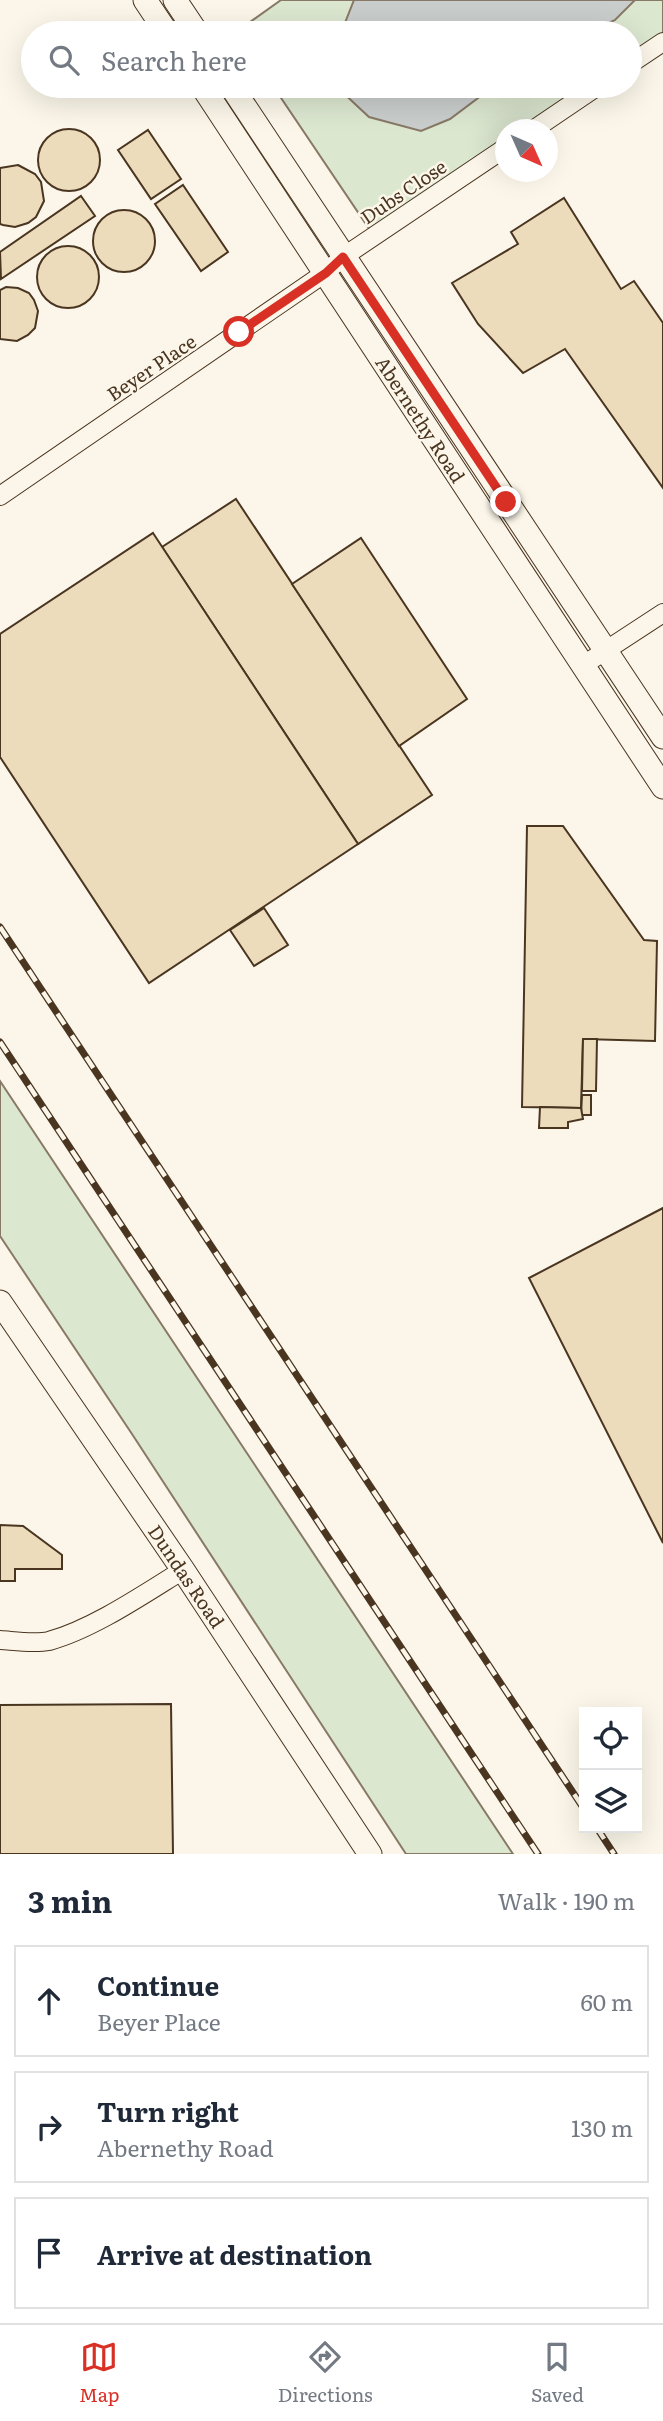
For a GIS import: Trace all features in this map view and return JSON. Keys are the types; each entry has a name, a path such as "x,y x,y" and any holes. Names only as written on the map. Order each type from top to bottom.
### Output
{"main road":[{"path":"145,0 159,21"},
{"path":"175,0 189,21"},
{"name":"Abernethy Road","path":"210,98 663,787"},
{"name":"Abernethy Road","path":"239,98 663,737"},
{"name":"Dundas Road","path":"0,1302 183,1570 370,1854"}],"street":[{"path":"642,56 663,42"},
{"path":"549,119 580,98"},
{"name":"Dubs Close","path":"326,273 343,257 495,155"},
{"name":"Beyer Place","path":"0,496 326,273"},
{"path":"582,666 663,613"},
{"path":"0,1640 47,1642 75,1631 135,1600 183,1570"}],"green space":[{"path":"281,0 663,0 663,42 642,56 642,21 251,21"},
{"path":"281,98 580,98 548,119 495,119 495,155 374,236"},
{"path":"0,1081 513,1854 406,1854 0,1236"}],"shaded area":[{"path":"354,0 635,0 613,21 346,21"},
{"path":"349,98 478,98 450,119 421,131 369,117"}],"building":[{"path":"69,129 91,138 100,160 91,182 69,191 47,182 38,160 47,138"},
{"path":"148,130 181,179 151,199 118,150"},
{"path":"18,165 35,174 41,182 44,201 36,217 15,227 0,224 0,168"},
{"path":"183,185 228,252 201,271 155,204"},
{"path":"81,196 95,216 1,279 0,252"},
{"path":"564,198 621,289 634,281 663,323 663,488 565,349 523,373 478,324 452,283 518,244 511,232"},
{"path":"124,210 146,219 155,241 146,263 124,272 102,263 93,241 102,219"},
{"path":"68,246 90,255 99,277 90,299 68,308 46,299 37,277 46,255"},
{"path":"6,287 29,293 38,311 35,328 17,341 0,339 0,290"},
{"path":"236,499 432,795 358,844 162,547"},
{"path":"153,533 358,844 149,983 0,757 0,634"},
{"path":"361,538 467,699 399,746 292,584"},
{"path":"527,826 563,826 644,940 657,941 655,1041 583,1039 581,1108 522,1107"},
{"path":"264,908 288,945 254,966 230,930"},
{"path":"583,1039 597,1039 596,1091 582,1091"},
{"path":"582,1095 591,1095 591,1115 581,1115"},
{"path":"540,1107 581,1108 583,1119 568,1122 568,1128 539,1128"},
{"path":"663,1208 663,1543 529,1278"},
{"path":"0,1525 23,1526 62,1555 62,1569 15,1569 15,1581 0,1581"},
{"path":"171,1704 173,1854 0,1854 0,1705"}],"railway":[{"path":"0,927 579,1801"},
{"path":"0,1042 538,1854"},
{"path":"600,1833 614,1854"}],"route":[{"path":"239,332 326,273 343,257 506,502"}]}
